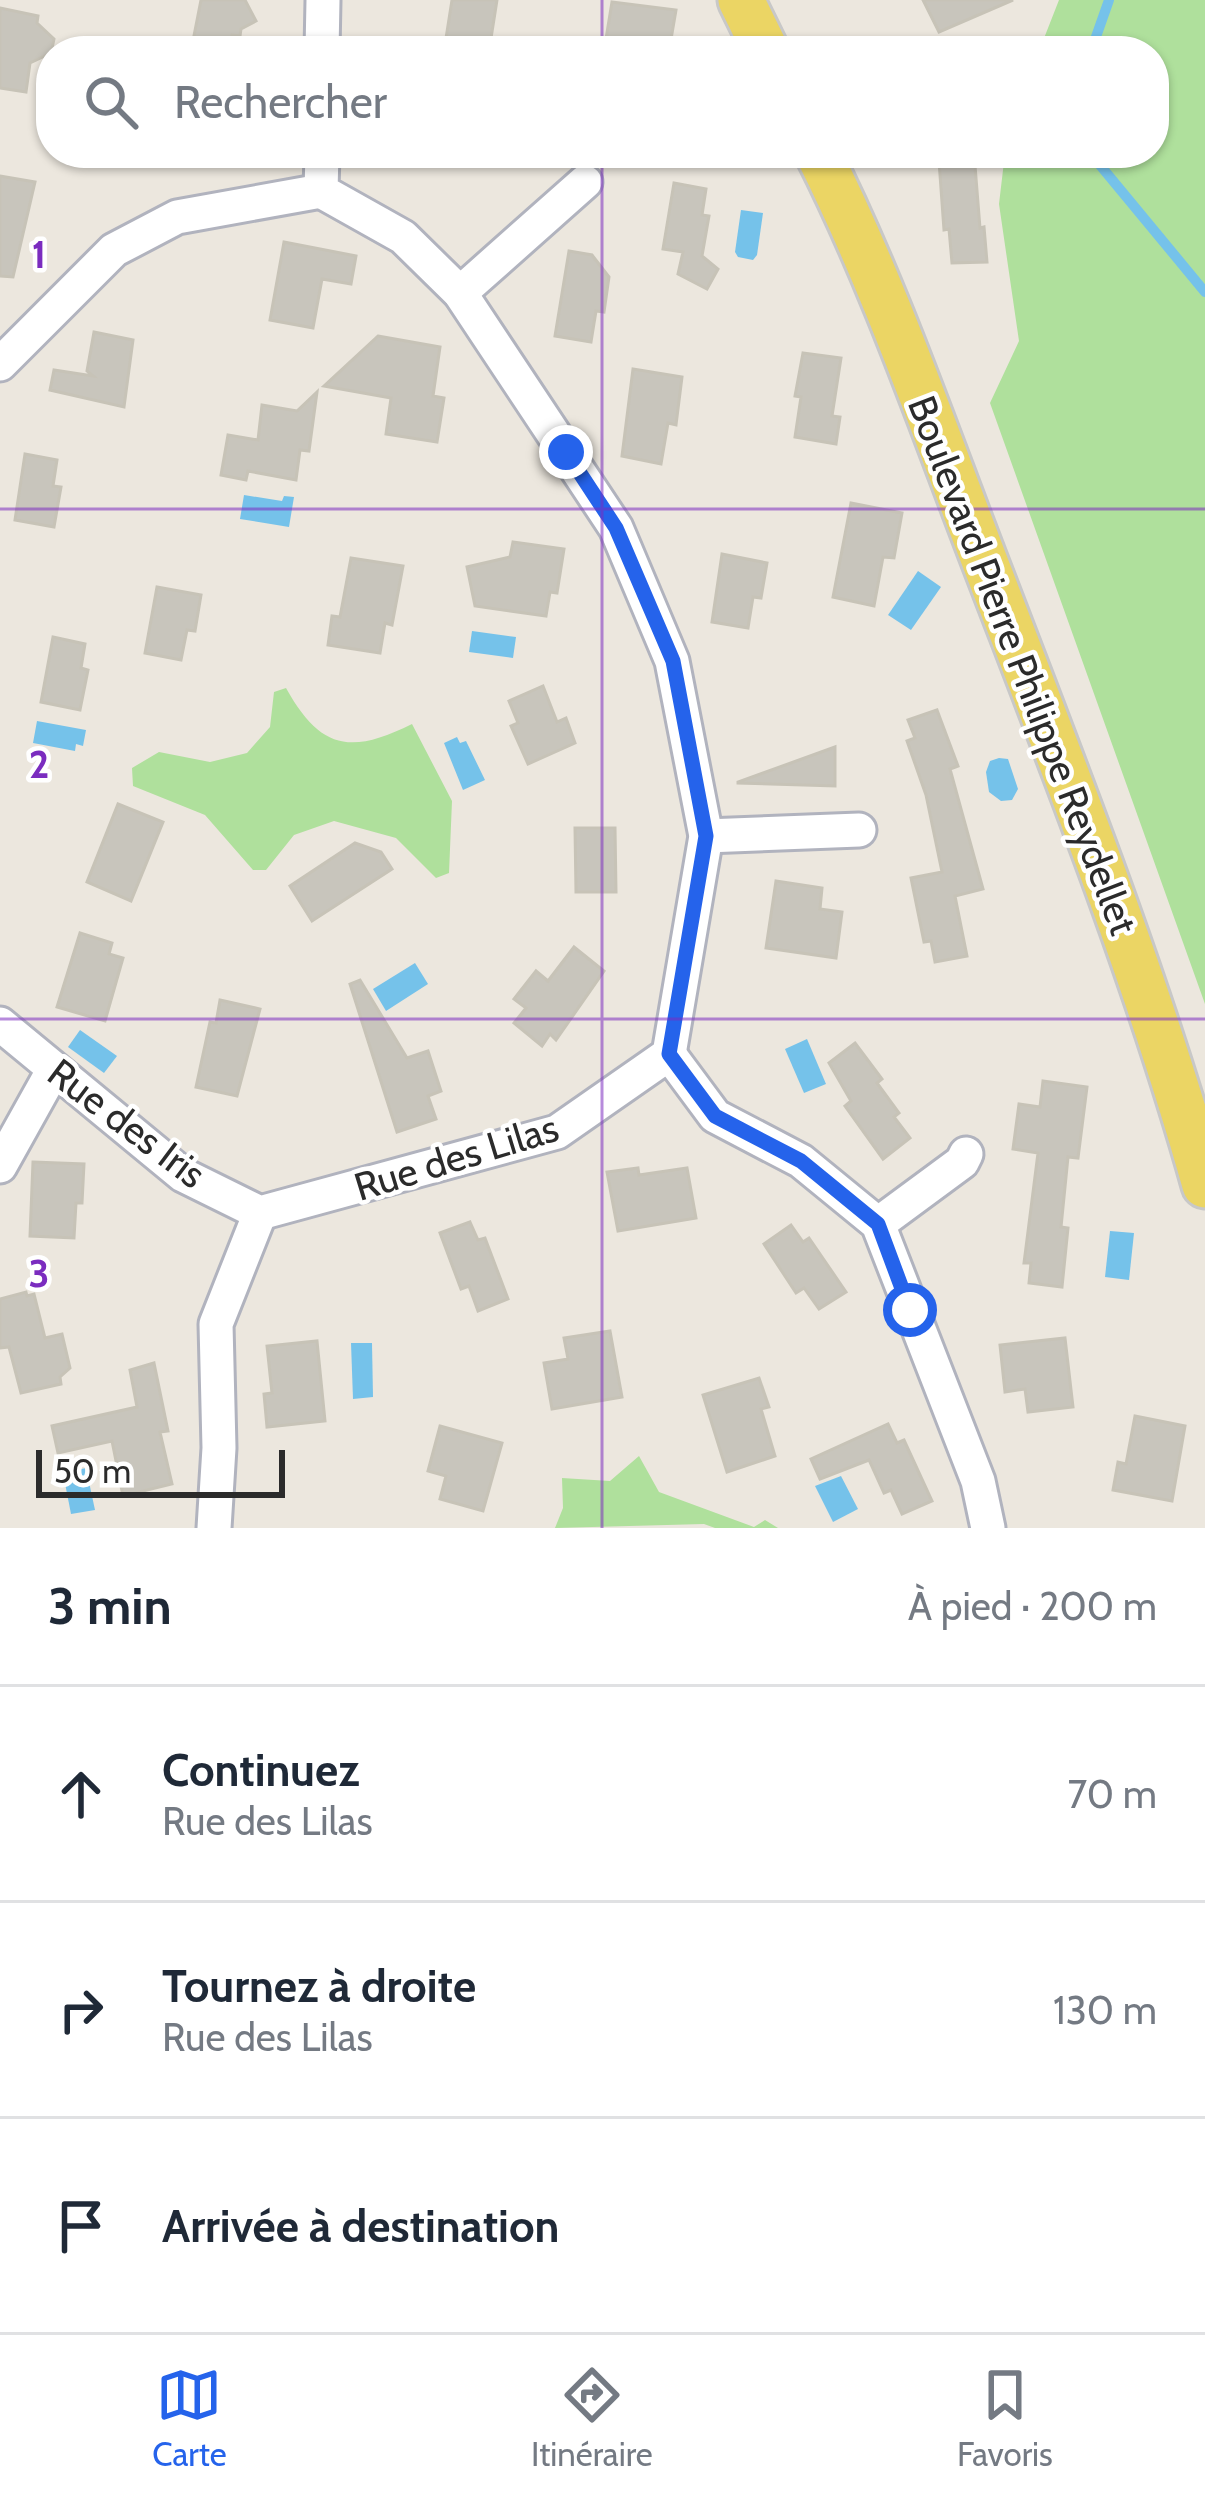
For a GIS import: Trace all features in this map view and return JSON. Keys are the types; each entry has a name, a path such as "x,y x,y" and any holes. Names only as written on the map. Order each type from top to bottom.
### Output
{"main road":[{"path":"741,0 759,36"},
{"name":"Boulevard Pierre Philippe Reydellet","path":"826,168 858,232 1027,671 1142,982 1205,1185"}],"street":[{"path":"322,0 322,36"},
{"path":"321,191 322,168"},
{"path":"460,293 585,182"},
{"path":"0,364 114,250 177,217 321,191 403,237 460,293 616,528 673,661 706,836 669,1054 715,1116 801,1161 878,1224 978,1481 988,1528"},
{"path":"706,836 859,830"},
{"name":"Rue des Iris","path":"0,1024 183,1175 260,1213"},
{"name":"Rue des Lilas","path":"260,1213 557,1132 669,1054"},
{"path":"0,1166 55,1069"},
{"path":"878,1224 962,1162 966,1154"},
{"path":"214,1528 219,1448 216,1324 260,1213"}],"green space":[{"path":"1059,0 1205,0 1205,1004 990,403 1019,341 999,204 1003,168 1169,168 1169,36 1045,36"},
{"path":"286,688 311,724 338,740 371,740 412,724 452,801 449,873 436,878 396,838 334,821 294,835 266,870 253,870 205,815 133,786 132,768 159,752 210,762 247,753 270,727 274,692"},
{"path":"639,1456 659,1492 754,1527 765,1520 778,1528 715,1528 704,1524 555,1528 563,1508 562,1478 610,1481"}],"water":[{"path":"741,210 763,213 753,260 735,252"},
{"path":"244,495 282,501 284,496 294,497 289,527 240,519"},
{"path":"918,571 941,587 911,630 888,615"},
{"path":"472,631 516,637 513,658 469,652"},
{"path":"37,721 86,730 83,746 76,744 75,751 33,743"},
{"path":"457,737 460,743 466,741 485,780 463,790 444,743"},
{"path":"1008,759 1018,789 1012,800 1001,801 989,792 986,772 990,761"},
{"path":"415,963 428,984 386,1011 373,989"},
{"path":"80,1030 117,1056 104,1073 68,1047"},
{"path":"807,1039 826,1084 804,1093 785,1049"},
{"path":"1110,1231 1134,1233 1129,1280 1105,1277"},
{"path":"351,1343 372,1343 373,1397 353,1399"},
{"path":"86,1468 95,1510 71,1514 63,1473"},
{"path":"841,1476 858,1509 833,1522 815,1486"}],"building":[{"path":"201,0 245,0 256,21 241,29 240,36 194,36"},
{"path":"452,0 497,0 491,36 446,36"},
{"path":"923,0 1013,0 939,32"},
{"path":"612,2 676,10 672,36 606,36"},
{"path":"0,8 38,16 37,23 51,36 36,36 36,60 30,63 26,92 0,88"},
{"path":"940,168 975,168 987,262 952,263 949,229 944,230"},
{"path":"0,176 35,182 13,277 0,276"},
{"path":"674,183 706,189 702,215 709,216 702,256 718,269 707,289 678,274 683,252 663,249"},
{"path":"284,242 356,256 351,284 322,279 313,328 270,320"},
{"path":"569,251 592,255 609,277 604,312 596,311 591,342 555,336"},
{"path":"94,332 133,340 124,407 50,390 54,370 93,376 87,371"},
{"path":"378,336 440,347 433,396 444,398 437,442 386,434 391,398 324,386"},
{"path":"803,353 841,358 832,416 840,417 836,444 795,437 801,397 795,396"},
{"path":"633,369 682,377 676,425 668,423 661,464 622,456"},
{"path":"317,392 309,451 300,450 296,480 248,471 246,480 221,475 228,435 258,440 262,405 297,411"},
{"path":"25,454 57,460 53,486 61,487 54,527 15,520"},
{"path":"851,503 902,513 894,558 883,557 874,606 833,597"},
{"path":"513,542 564,549 557,593 550,592 546,616 475,606 467,567 510,557"},
{"path":"722,554 767,563 761,598 753,597 748,628 712,622"},
{"path":"351,558 403,566 392,625 385,623 380,653 328,645 332,616 340,617"},
{"path":"157,587 201,595 195,631 187,630 181,660 145,653"},
{"path":"53,637 85,644 81,668 88,670 80,710 41,702"},
{"path":"543,686 557,722 566,718 575,743 528,764 511,726 518,723 509,701"},
{"path":"937,710 958,766 950,769 983,889 955,896 967,956 935,962 931,941 924,942 911,878 942,872 926,795 907,741 915,738 908,720"},
{"path":"835,747 835,786 738,783 738,782"},
{"path":"118,804 163,822 131,901 87,882"},
{"path":"575,828 615,828 616,892 576,892"},
{"path":"355,843 381,852 392,869 312,921 290,886"},
{"path":"776,881 822,888 820,909 842,912 836,958 766,948"},
{"path":"80,933 112,943 109,954 123,958 105,1021 57,1007"},
{"path":"574,947 604,971 556,1040 550,1034 542,1046 514,1023 526,1008 514,999 536,971 548,981"},
{"path":"360,980 407,1058 428,1051 441,1091 428,1096 436,1119 397,1132 350,984"},
{"path":"220,1000 260,1009 237,1096 196,1087 210,1022 216,1023"},
{"path":"855,1043 882,1079 877,1083 910,1138 883,1159 845,1106 851,1101 829,1063"},
{"path":"1043,1081 1087,1087 1078,1158 1068,1157 1061,1227 1068,1228 1062,1287 1029,1283 1031,1263 1024,1263 1038,1153 1013,1149 1019,1104 1040,1107"},
{"path":"33,1162 84,1164 74,1238 30,1236"},
{"path":"638,1168 639,1175 687,1168 696,1218 618,1231 607,1172"},
{"path":"470,1222 478,1240 485,1238 508,1299 478,1311 469,1286 461,1289 440,1233"},
{"path":"791,1225 803,1242 809,1238 846,1292 819,1309 804,1288 796,1293 764,1244"},
{"path":"26,1292 27,1296 34,1294 45,1338 62,1334 70,1368 60,1377 61,1384 21,1393 9,1347 0,1348 0,1299"},
{"path":"610,1331 622,1397 552,1409 544,1363 568,1359 564,1338"},
{"path":"1065,1338 1073,1407 1028,1412 1025,1389 1005,1392 1000,1345"},
{"path":"317,1341 325,1421 267,1427 264,1394 272,1393 267,1346"},
{"path":"154,1363 168,1431 160,1432 172,1484 123,1496 112,1441 58,1453 52,1426 137,1407 130,1370"},
{"path":"759,1378 769,1407 761,1409 775,1456 727,1472 703,1395"},
{"path":"1135,1416 1185,1426 1172,1501 1113,1490 1118,1462 1126,1464"},
{"path":"888,1424 897,1443 904,1440 932,1501 902,1514 891,1490 884,1493 869,1460 820,1479 811,1459"},
{"path":"440,1426 502,1443 483,1511 440,1499 446,1476 428,1471"}],"waterway":[{"path":"1096,36 1109,0"},
{"path":"1102,168 1205,292"}],"route":[{"path":"566,452 616,528 673,661 706,836 669,1054 715,1116 801,1161 878,1224 910,1310"}]}
